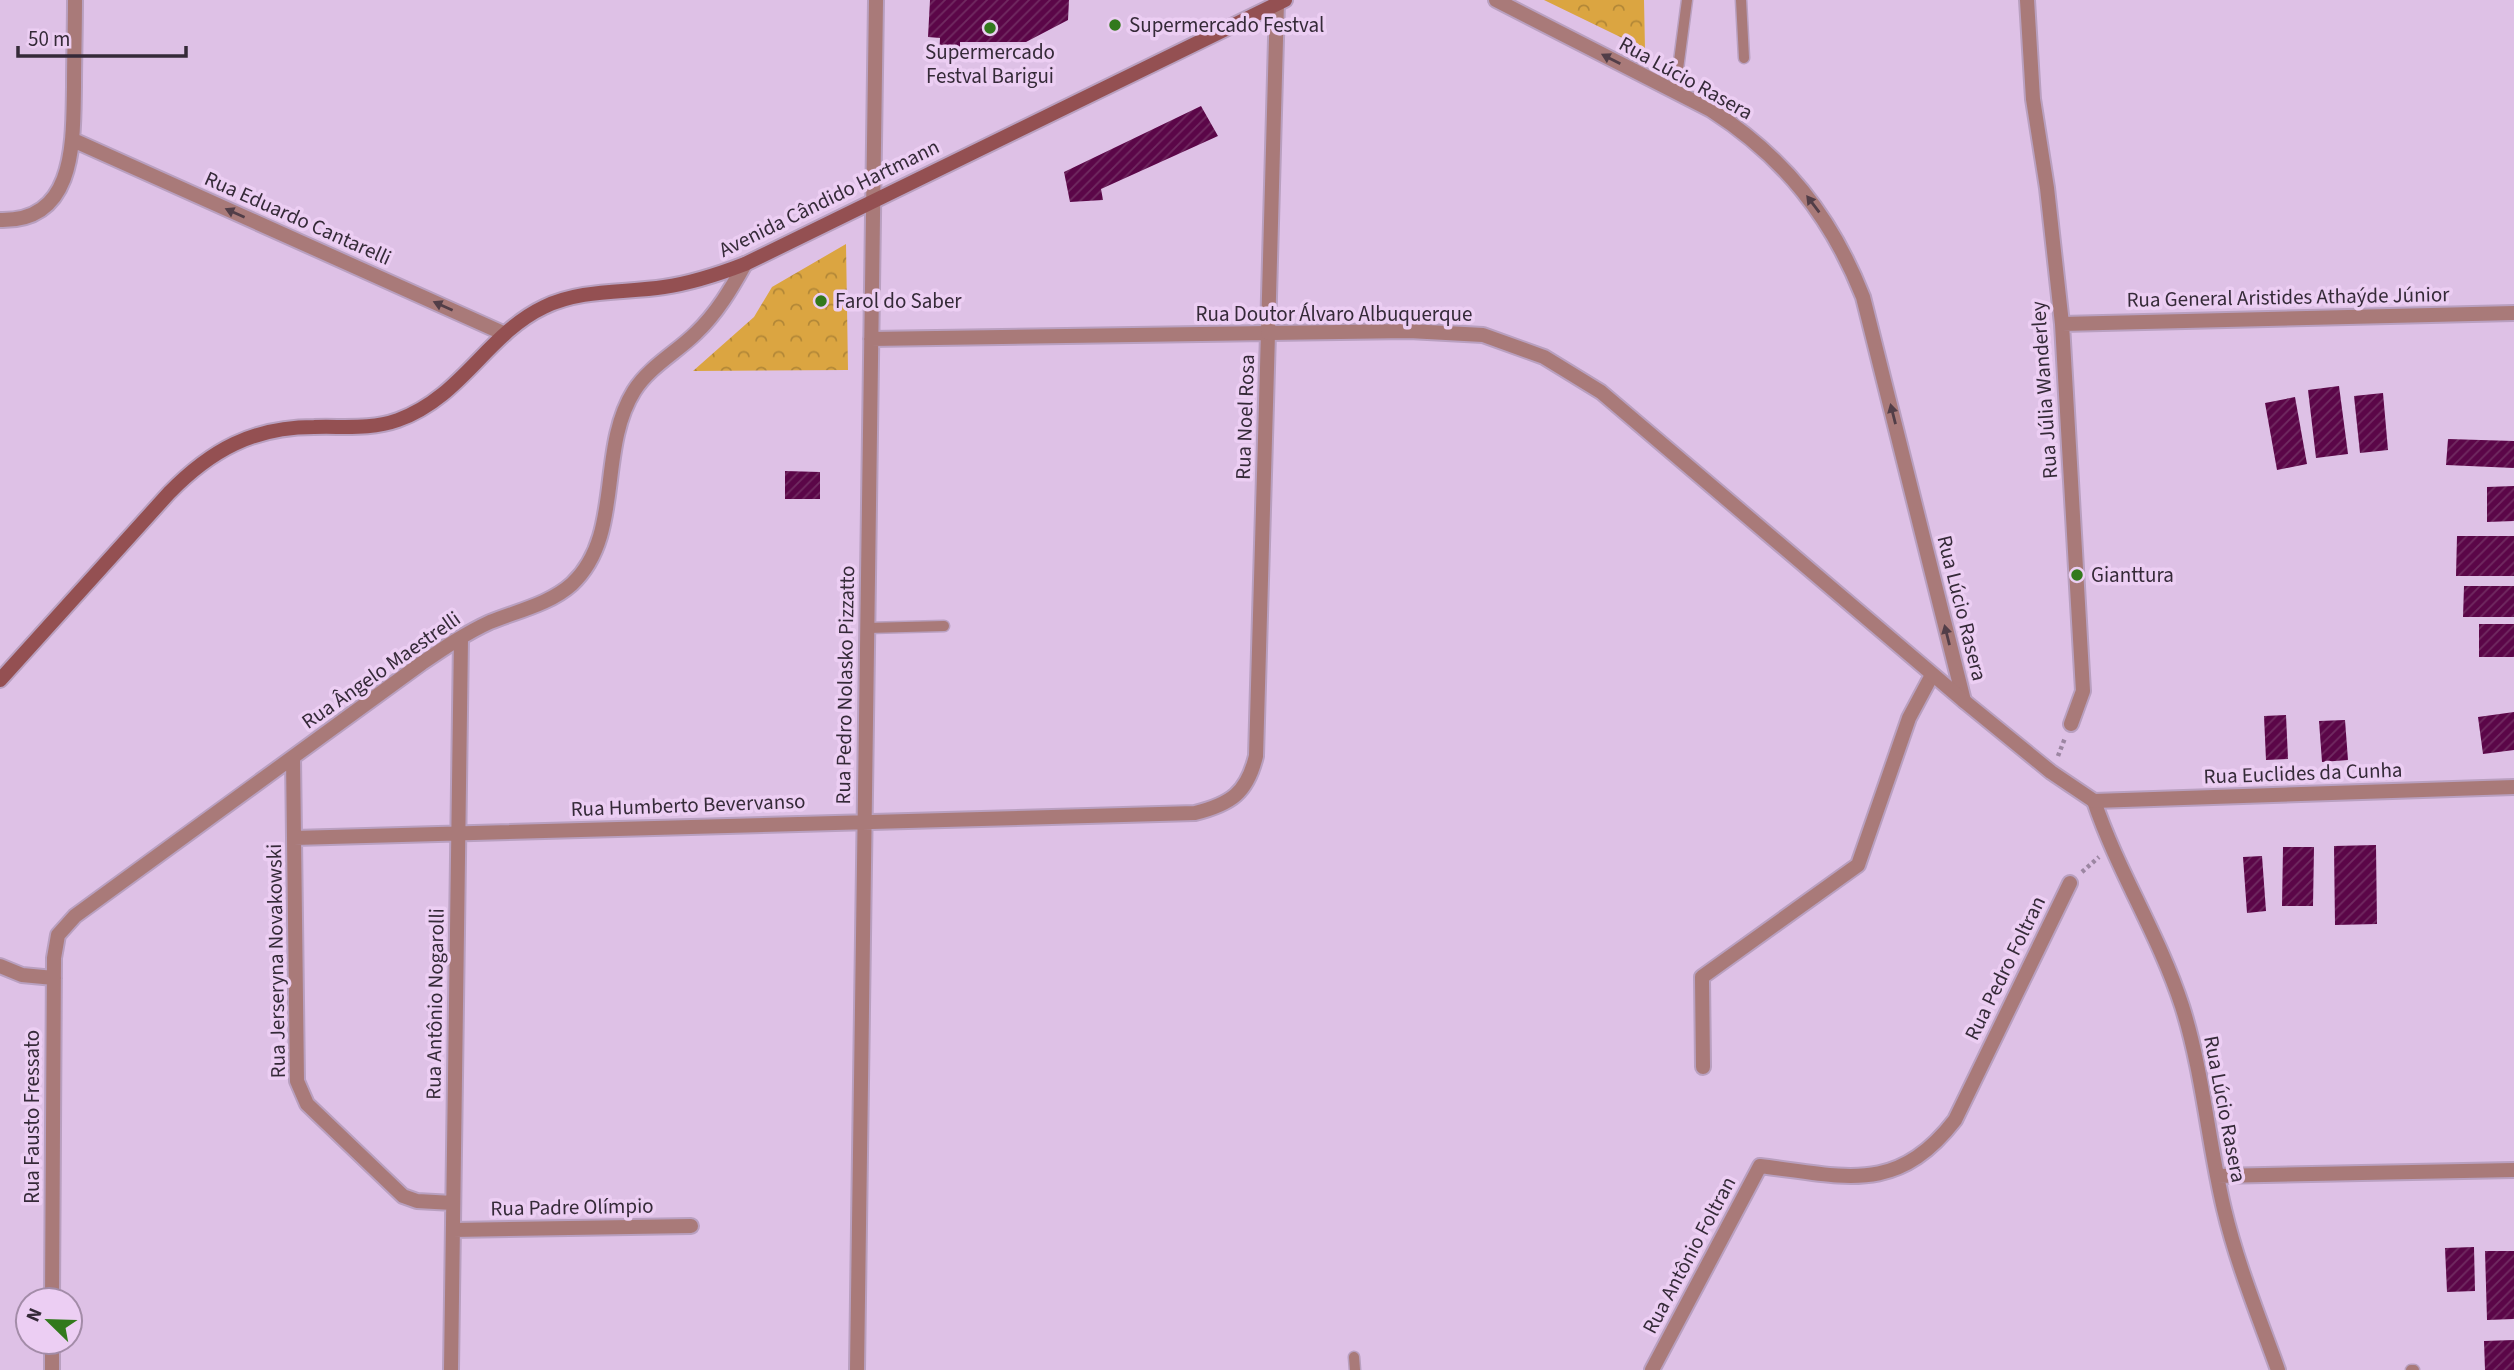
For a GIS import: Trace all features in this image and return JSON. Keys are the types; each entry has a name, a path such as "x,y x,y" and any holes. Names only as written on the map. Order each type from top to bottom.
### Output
{"main road":[{"name":"Avenida Cândido Hartmann","path":"0,680 169,493 210,455 236,442 264,433 290,428 375,426 418,412 461,380 505,334 535,311 572,297 682,284 745,264 1280,1"}],"street":[{"path":"0,220 23,218 38,211 51,201 66,173 73,140 75,0"},
{"name":"Rua Pedro Nolasko Pizzatto","path":"857,1370 876,0"},
{"name":"Rua Lúcio Rasera","path":"1496,0 1720,116 1763,148 1792,177 1838,241 1852,268 1870,318 1964,701 2051,772 2094,801 2110,846 2165,963 2182,1006 2199,1075 2217,1176 2236,1253 2278,1370"},
{"name":"Rua Júlia Wanderley","path":"2027,0 2033,99 2048,197 2062,324 2084,691 2071,724"},
{"name":"Rua Noel Rosa","path":"1244,789 1256,756 1280,1"},
{"name":"Rua Eduardo Cantarelli","path":"73,140 505,334"},
{"name":"Rua Ângelo Maestrelli","path":"58,935 75,916 461,638 559,593 572,583 597,547 604,522 613,447 625,406 636,387 649,373 712,316 745,264"},
{"name":"Rua General Aristides Athaýde Júnior","path":"2062,324 2514,313"},
{"name":"Rua Doutor Álvaro Albuquerque","path":"871,339 1443,331 1483,335 1544,357 1601,392 1964,701"},
{"name":"Rua Antônio Nogarolli","path":"451,1370 461,638"},
{"path":"1703,1067 1702,977 1858,865 1909,718 1932,675"},
{"name":"Rua Jerseryna Novakowski","path":"293,757 297,1081 307,1104 403,1196 417,1201 453,1203"},
{"name":"Rua Euclides da Cunha","path":"2094,801 2514,787"},
{"name":"Rua Humberto Bevervanso","path":"294,838 1195,813 1214,808 1244,789"},
{"name":"Rua Pedro Foltran","path":"1955,1120 2070,883"},
{"name":"Rua Fausto Fressato","path":"52,1286 54,978 58,935"},
{"path":"0,966 22,975 54,978"},
{"name":"Rua Antônio Foltran","path":"1652,1370 1760,1166 1838,1176 1870,1176 1896,1170 1920,1157 1939,1141 1955,1120"},
{"path":"2217,1176 2514,1170"},
{"name":"Rua Padre Olímpio","path":"453,1230 691,1226"}],"lane":[{"path":"1675,92 1687,0"},
{"path":"1741,0 1744,58"},
{"path":"867,628 944,626"},
{"path":"1354,1357 1355,1370"}],"path":[{"path":"2051,772 2071,724"},
{"name":"Rua Pedro Foltran","path":"2070,883 2110,846"}],"green space":[{"path":"1544,0 1644,0 1645,49"},
{"path":"846,244 848,370 693,371 754,317 772,287"}],"building":[{"name":"Supermercado Festval Barigui","path":"930,0 1069,0 1068,20 1026,42 960,42 960,59 939,59 940,38 928,37"},
{"path":"1201,106 1218,136 1101,189 1103,200 1070,202 1064,172"},
{"path":"2339,386 2348,454 2316,458 2308,390"},
{"path":"2383,393 2388,450 2360,453 2354,396"},
{"path":"2295,397 2307,464 2277,470 2265,403"},
{"path":"2448,439 2514,441 2514,468 2446,465"},
{"path":"785,471 820,472 820,499 785,499"},
{"path":"2514,486 2514,521 2487,522 2487,487"},
{"path":"2457,536 2514,536 2514,576 2456,576"},
{"path":"2464,586 2514,586 2514,617 2463,617"},
{"path":"2479,624 2514,624 2514,657 2479,657"},
{"path":"2514,712 2514,750 2483,754 2478,717"},
{"path":"2286,715 2288,759 2266,760 2264,716"},
{"path":"2345,720 2348,760 2322,762 2319,721"},
{"path":"2376,845 2377,924 2335,925 2334,846"},
{"path":"2283,847 2314,847 2313,906 2282,906"},
{"path":"2262,856 2266,911 2247,913 2243,857"},
{"path":"2474,1247 2475,1291 2447,1292 2445,1248"},
{"path":"2485,1251 2514,1251 2514,1319 2487,1320"},
{"path":"2514,1340 2514,1370 2485,1370 2484,1341"}],"place":[{"name":"Supermercado Festval","path":"1115,25"},
{"name":"Supermercado Festval Barigui","path":"990,28"},
{"name":"Farol do Saber","path":"821,301"},
{"name":"Gianttura","path":"2077,575"}]}
